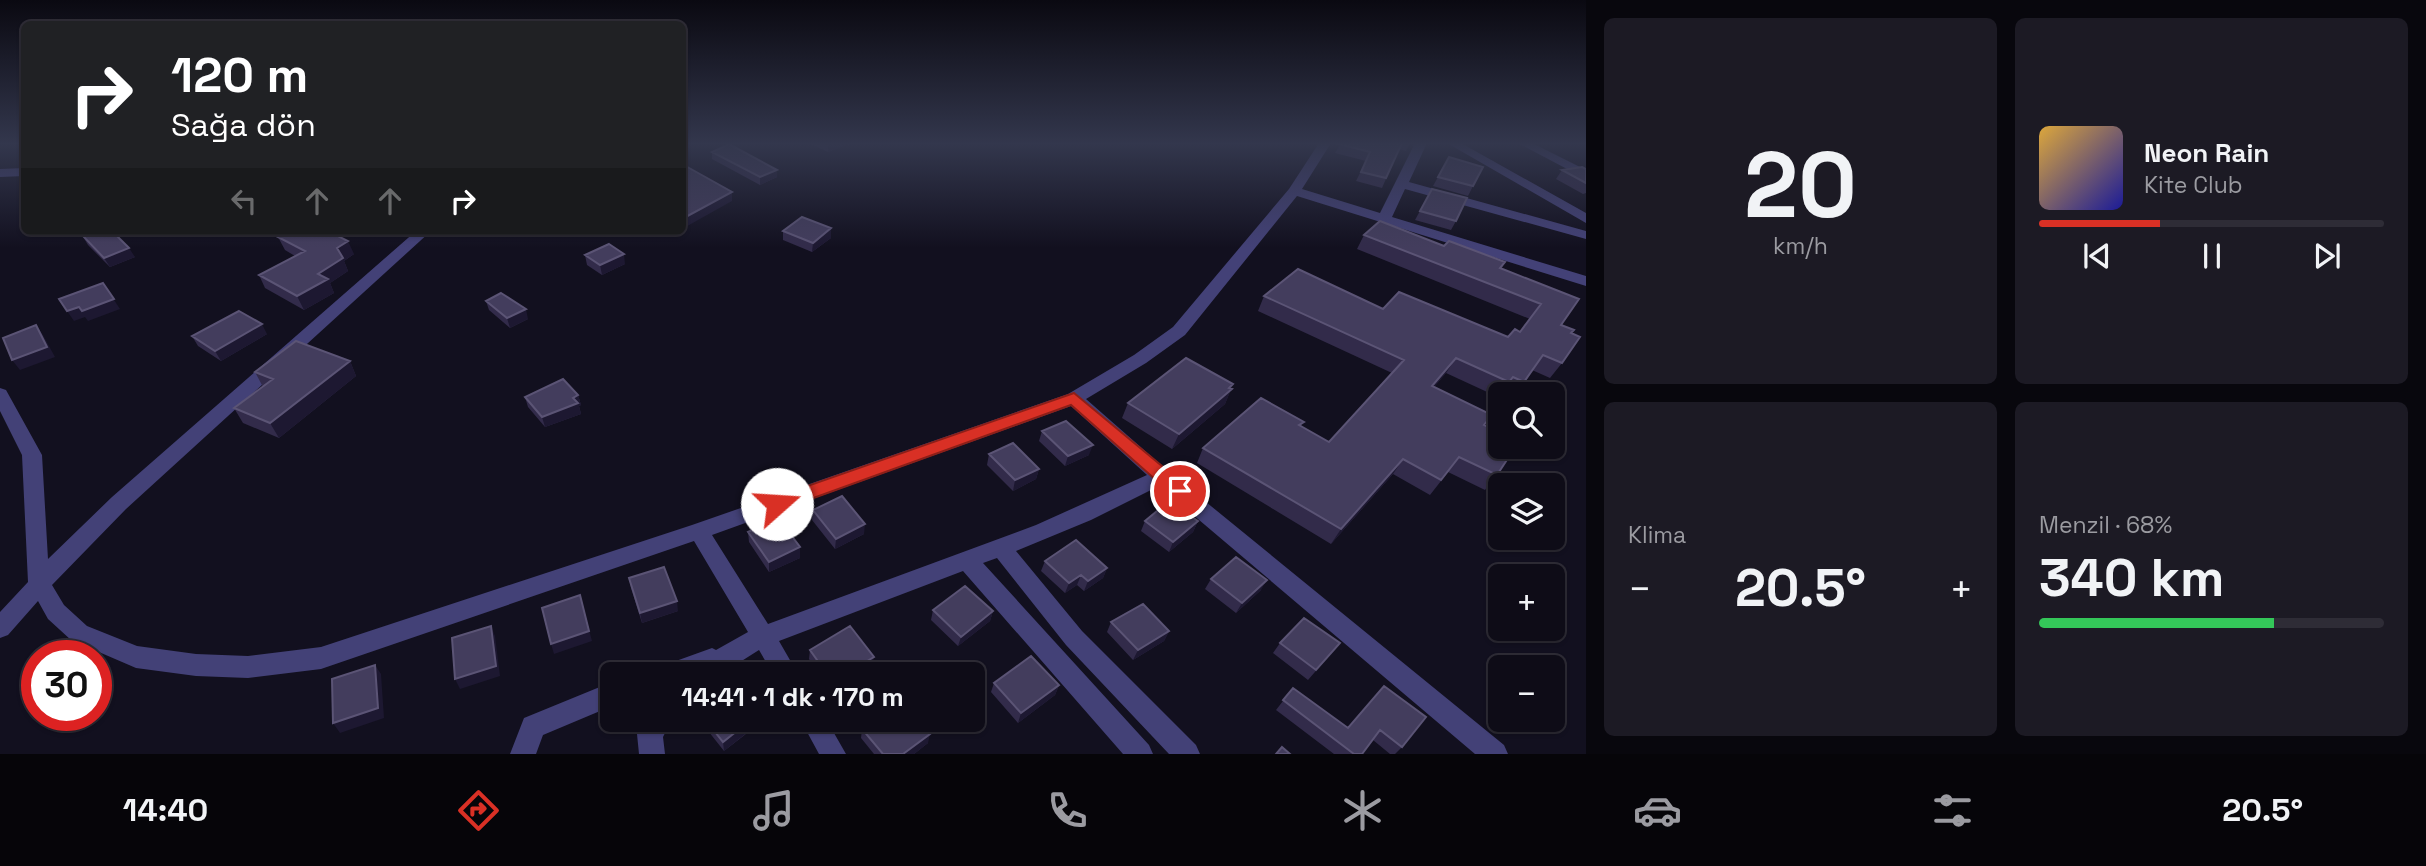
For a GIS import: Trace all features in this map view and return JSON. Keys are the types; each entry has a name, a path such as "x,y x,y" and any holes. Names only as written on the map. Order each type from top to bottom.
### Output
{"street":[{"path":"0,394 32,455 40,583 56,612 79,633 136,657 196,665 248,667 333,654 699,531 1074,398 1140,359 1179,331 1302,178"},
{"path":"1384,219 1404,178"},
{"path":"1516,178 1586,219"},
{"path":"1401,184 1586,235"},
{"path":"1294,191 1586,281"},
{"path":"0,628 118,503 413,235"},
{"path":"1074,398 1161,475 1495,754"},
{"path":"705,662 918,577 968,561 1115,501 1161,475"},
{"path":"699,531 779,662"},
{"path":"1000,547 1074,638 1187,754"},
{"path":"968,561 1140,754"},
{"path":"715,662 722,656"},
{"path":"523,754 533,727 600,699"},
{"path":"651,732 652,754"},
{"path":"819,732 832,754"}],"building":[{"path":"686,178 707,178 732,192 686,217"},
{"path":"1443,178 1477,178 1473,186"},
{"path":"1432,189 1467,198 1456,221 1420,211"},
{"path":"802,217 831,228 813,243 783,231"},
{"path":"1380,221 1444,246 1449,241 1505,262 1500,268 1579,299 1561,325 1574,330 1571,333 1580,337 1562,363 1543,355 1524,382 1513,377 1509,382 1456,358 1432,386 1488,413 1488,420 1484,425 1488,427 1488,459 1507,459 1498,473 1459,457 1441,480 1403,459 1341,529 1203,448 1261,398 1304,422 1299,425 1329,442 1404,360 1264,296 1298,269 1383,309 1399,292 1508,337 1515,329 1520,332 1541,304 1364,235"},
{"path":"82,235 116,235 129,248 104,258"},
{"path":"336,235 348,241 337,248 343,258 318,274 328,279 297,296 259,275 305,251 278,237"},
{"path":"609,244 624,254 600,265 585,255"},
{"path":"103,283 114,299 82,311 79,307 67,311 59,299"},
{"path":"501,293 526,309 507,318 486,301"},
{"path":"239,311 262,324 215,351 192,336"},
{"path":"36,325 47,347 12,360 3,338"},
{"path":"296,341 350,361 270,423 234,408 273,379 255,372"},
{"path":"1186,358 1233,384 1229,388 1232,389 1179,434 1128,403"},
{"path":"563,379 578,395 573,398 578,403 542,417 525,397"},
{"path":"1066,421 1093,445 1068,456 1042,431"},
{"path":"1013,443 1039,469 1015,480 989,454"},
{"path":"842,496 865,524 836,539 813,510"},
{"path":"1169,501 1198,521 1173,542 1145,521"},
{"path":"778,518 800,547 769,562 748,532"},
{"path":"1076,540 1107,568 1088,581 1081,575 1069,583 1045,561"},
{"path":"1236,557 1267,580 1242,603 1211,579"},
{"path":"664,567 677,601 640,613 629,578"},
{"path":"965,586 993,611 961,637 933,610"},
{"path":"580,595 589,631 551,644 542,608"},
{"path":"1143,604 1169,631 1138,650 1111,622"},
{"path":"1304,618 1340,643 1316,670 1280,643"},
{"path":"491,626 496,666 455,679 452,638"},
{"path":"850,626 874,657 865,662 818,662 810,650"},
{"path":"1031,656 1059,685 1021,713 994,683"},
{"path":"375,665 378,708 333,723 332,679"},
{"path":"1384,686 1426,717 1402,747 1380,730 1362,754 1354,754 1283,700 1293,688 1348,728"},
{"path":"715,732 736,732 723,742"},
{"path":"865,732 930,734 903,754 883,754"},
{"path":"1282,747 1290,754 1276,754"}],"route":[{"path":"777,504 1037,414 1074,398 1180,491"}]}
